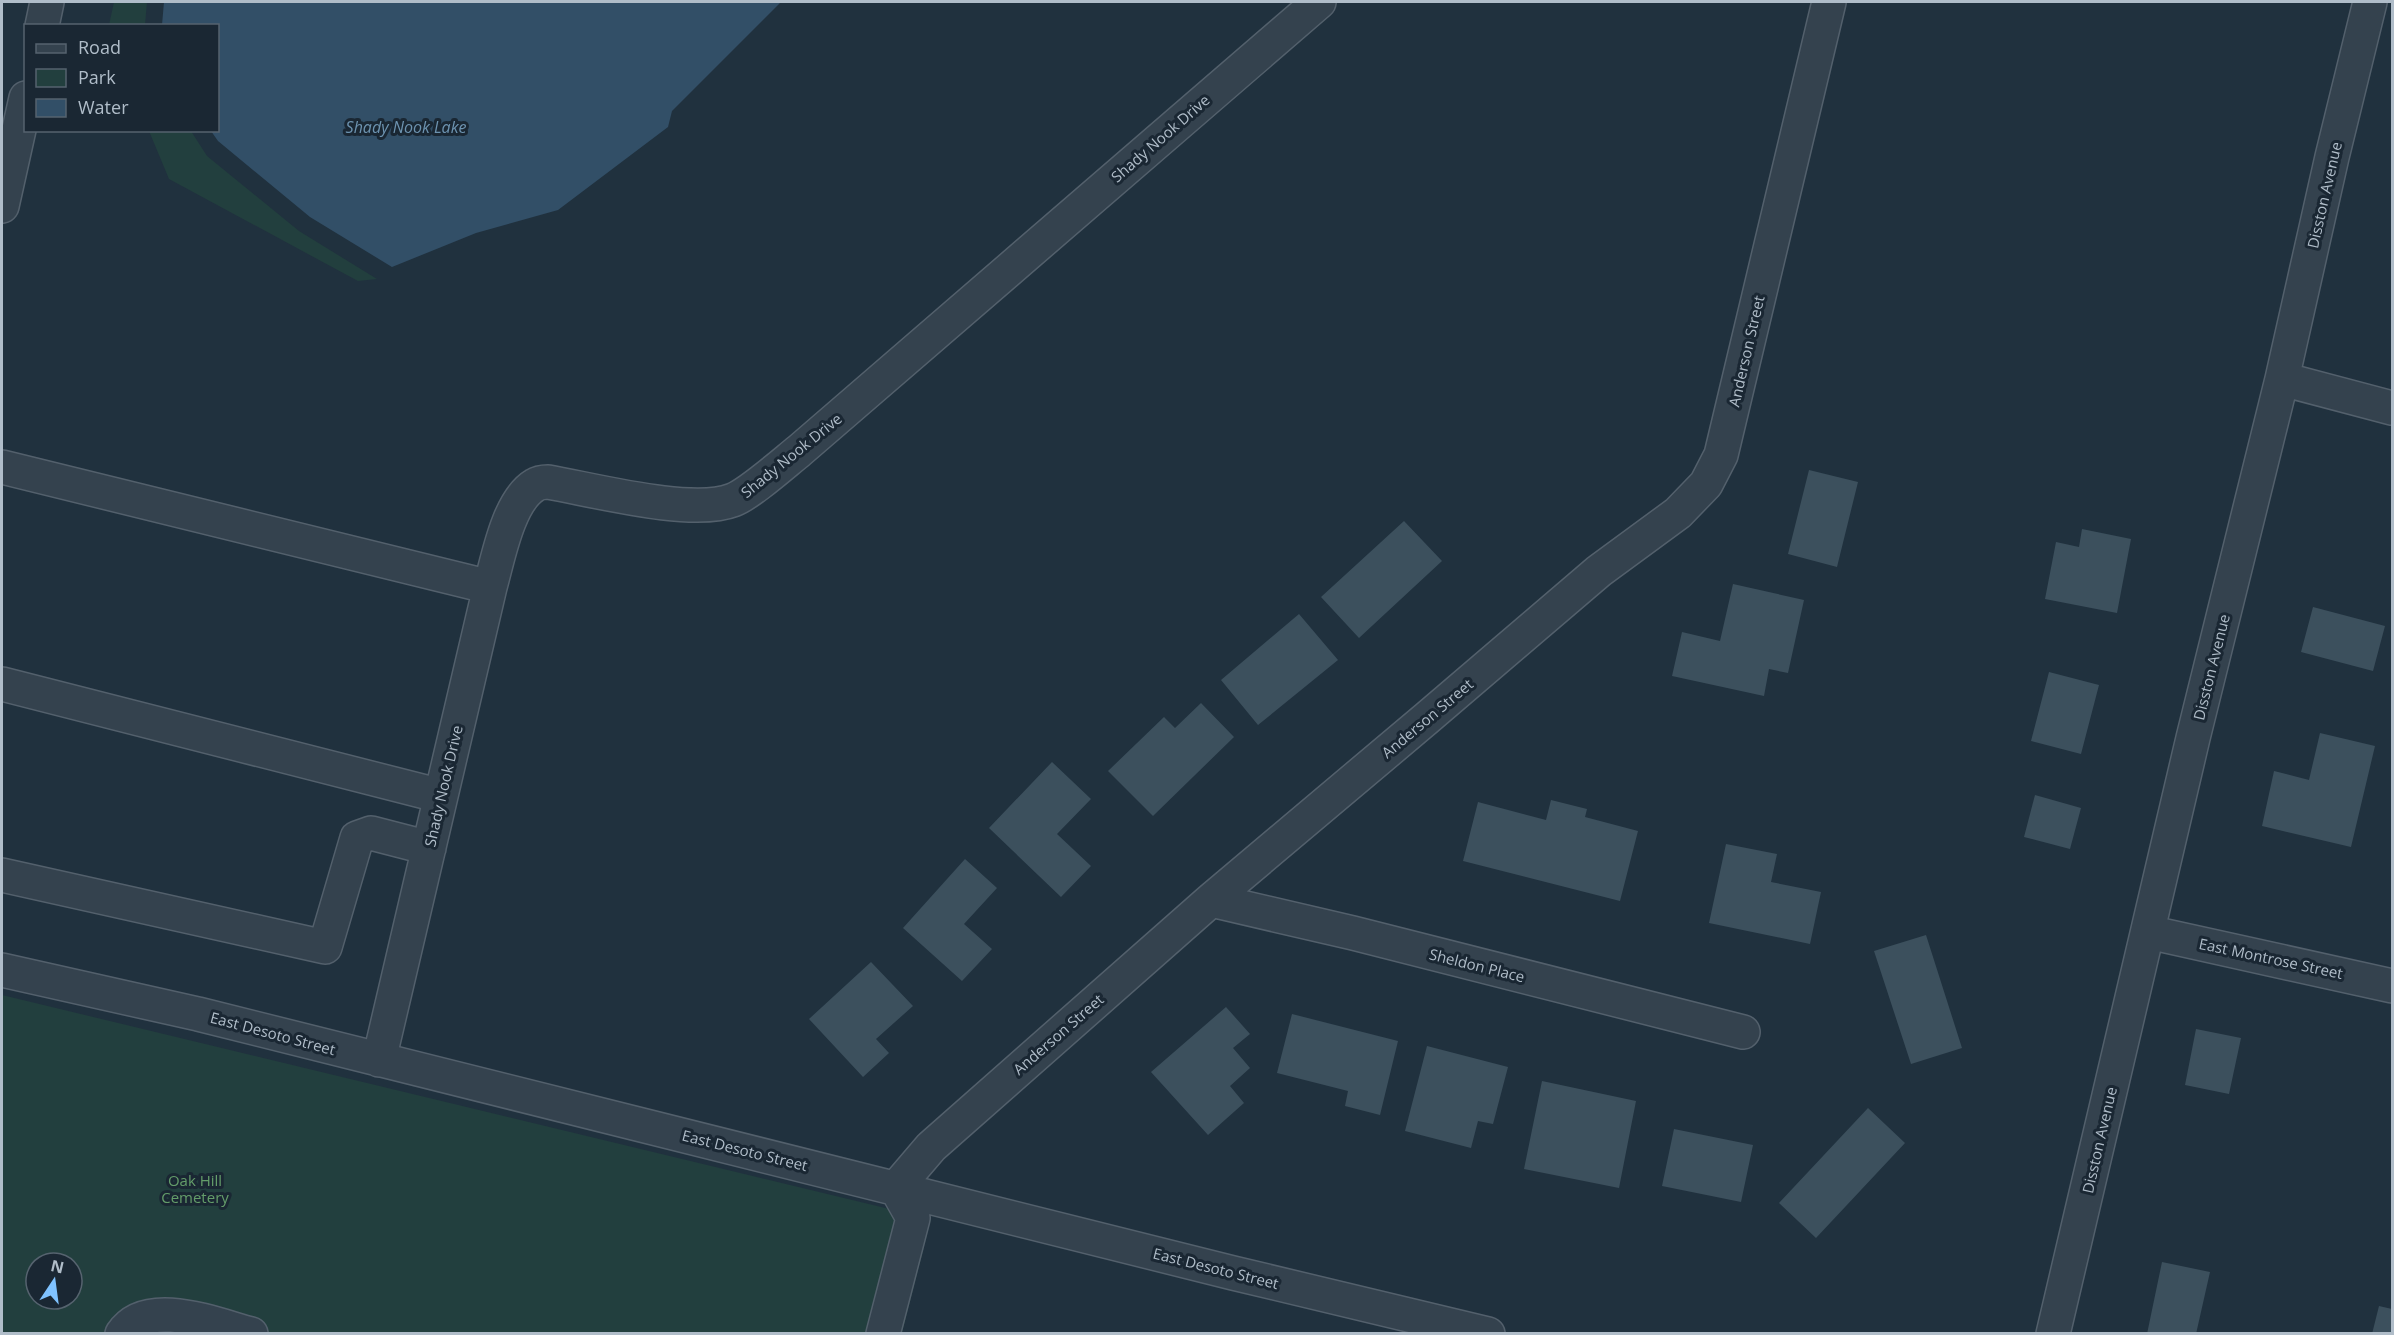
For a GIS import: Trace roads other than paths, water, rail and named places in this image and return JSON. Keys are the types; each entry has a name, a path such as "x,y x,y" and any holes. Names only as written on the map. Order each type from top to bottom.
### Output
{"street":[{"path":"42,24 47,2"},
{"name":"Shady Nook Drive","path":"379,1060 490,587 507,528 522,498 536,484 548,482 680,505 717,505 736,500 799,451 1319,2"},
{"name":"Anderson Street","path":"896,1188 931,1147 1211,900 1599,571 1678,513 1706,484 1721,455 1829,2"},
{"name":"Disston Avenue","path":"2053,1334 2370,2"},
{"path":"2,206 24,107"},
{"path":"2282,379 2392,408"},
{"path":"2,467 490,587"},
{"path":"2,684 441,796"},
{"path":"2,875 325,947 357,838 371,833 429,848"},
{"name":"Sheldon Place","path":"1211,900 1743,1032"},
{"name":"East Montrose Street","path":"2148,932 2392,986"},
{"name":"East Desoto Street","path":"2,970 198,1014 1233,1273 1488,1334"},
{"path":"883,1334 913,1218 896,1188"},
{"path":"122,1334 126,1328 151,1314 180,1315 251,1334"}],"water":[{"name":"Shady Nook Lake","path":"164,2 781,2 672,111 668,127 558,210 476,233 392,267 310,217 218,141 212,132 219,132 219,24 162,24"}],"park label":[{"name":"Oak Hill Cemetery","path":"195,1188"}]}
